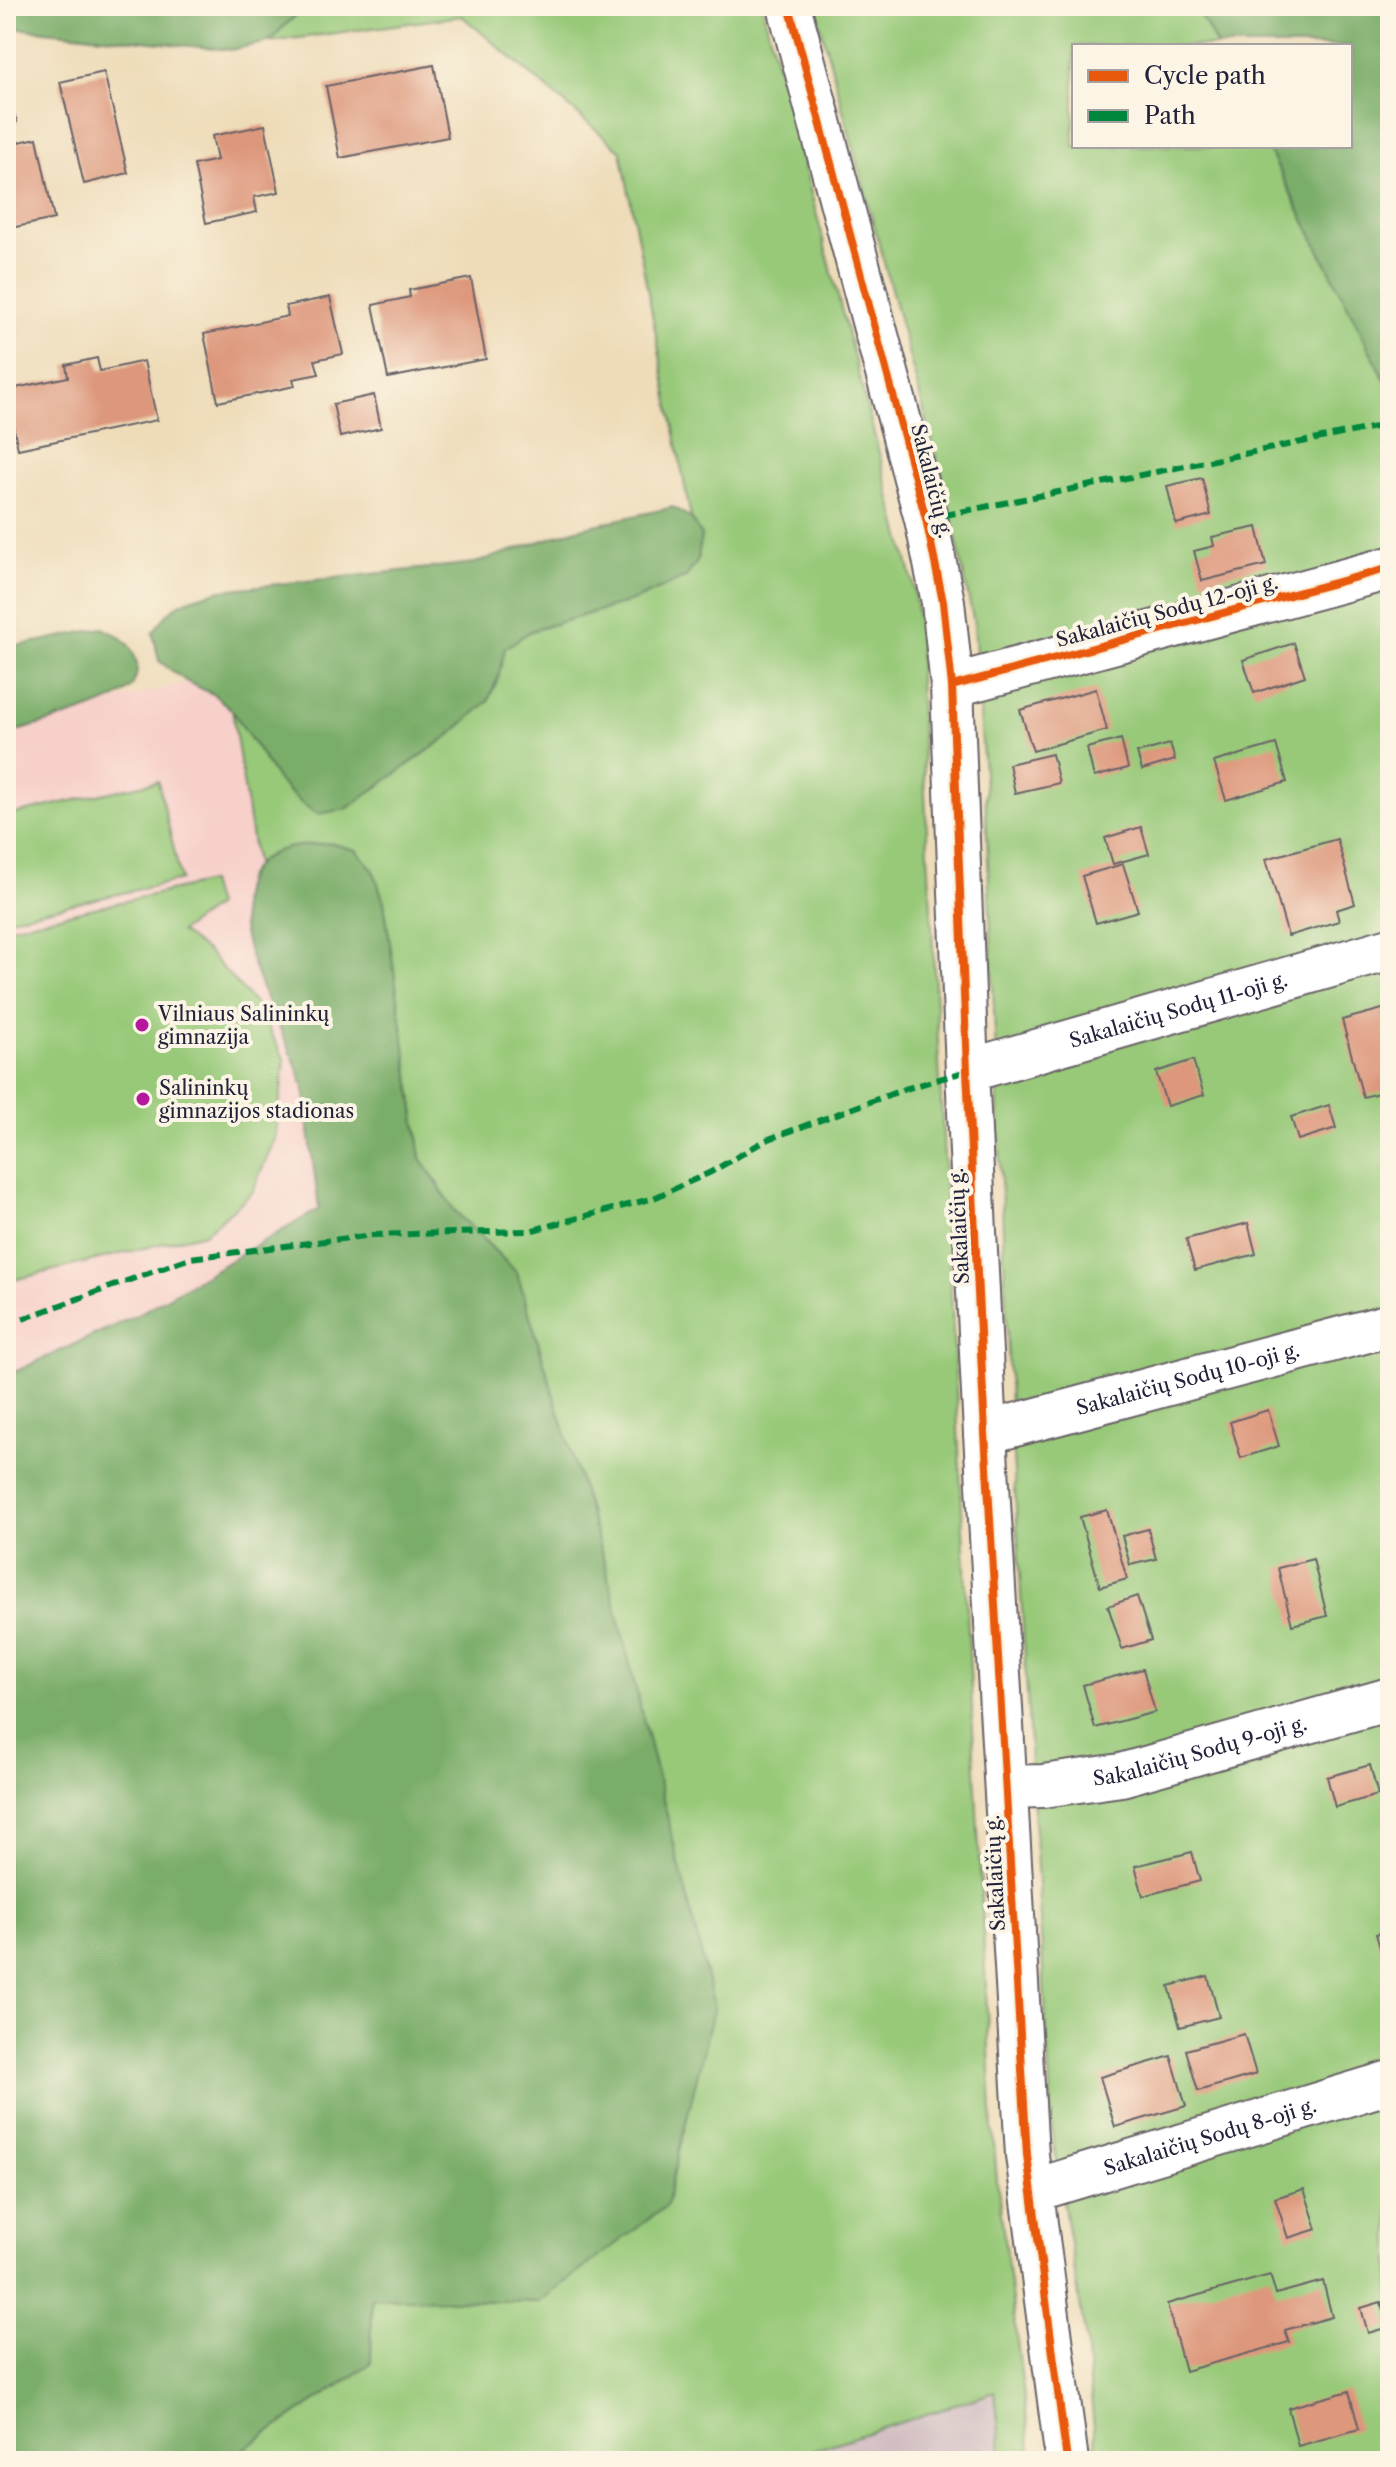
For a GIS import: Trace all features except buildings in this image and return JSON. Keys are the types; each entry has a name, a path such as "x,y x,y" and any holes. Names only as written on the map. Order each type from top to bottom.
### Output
{"street":[{"name":"Sakalaičių g.","path":"789,6 926,519 943,602 952,686 985,1433 1026,2140 1067,2461"},
{"name":"Sakalaičių Sodų 12-oji g.","path":"952,686 1390,568"},
{"name":"Sakalaičių Sodų 11-oji g.","path":"967,1071 1390,949"},
{"name":"Sakalaičių Sodų 10-oji g.","path":"985,1433 1390,1325"},
{"name":"Sakalaičių Sodų 9-oji g.","path":"1006,1787 1043,1786 1121,1775 1390,1699"},
{"name":"Sakalaičių Sodų 8-oji g.","path":"1032,2191 1390,2082"}],"shaded area":[{"name":"Vilniaus Salininkų gimnazija","path":"187,682 213,694 232,710 256,865 245,877 251,962 304,1087 319,1209 135,1316 6,1376 6,734"},
{"path":"995,2392 1002,2461 780,2461"}],"green space":[{"path":"6,6 305,6 268,42 230,50 6,27"},
{"path":"305,6 762,6 913,583 920,636 919,680 993,2130 1032,2461 1002,2461 995,2392 780,2461 226,2461 371,2364 372,2298 539,2302 713,2006 606,1568 517,1273 454,1210 421,1158 384,902 373,869 275,853 256,865 232,710 279,782 346,809 450,735 488,701 498,678 504,648 531,631 635,600 686,577 698,560 700,535 691,518 621,151 462,16 268,42"},
{"path":"815,6 1196,6 1216,44 1072,44 1072,148 1268,148 1390,390 1390,2461 1097,2461 1086,2341 1053,2140 1010,1405 985,787 974,624 949,504"},
{"path":"1196,6 1390,6 1390,390 1268,148 1352,148 1352,44 1216,44"},
{"path":"673,507 691,518 701,535 698,560 686,577 635,600 531,631 505,648 498,678 488,701 450,735 346,809 318,814 301,803 279,782 232,710 213,694 187,682 159,661 153,633 175,607 199,596 222,590 475,563 577,529"},
{"path":"103,628 124,640 134,654 137,672 129,689 88,710 6,734 6,648"},
{"path":"158,781 181,880 6,919 6,816"},
{"path":"329,843 356,850 373,869 384,902 421,1158 454,1210 517,1273 606,1568 714,2006 666,2206 539,2302 372,2298 371,2364 226,2461 6,2461 6,1376 135,1316 319,1209 304,1088 252,963 243,928 242,897 251,871 275,852"},
{"name":"Salininkų gimnazijos stadionas","path":"209,882 216,906 180,932 209,953 256,1005 285,1060 275,1139 252,1193 205,1233 6,1282 6,928"}],"marked path":[{"path":"926,519 1390,424"},
{"path":"6,1325 190,1258 373,1235 529,1231 654,1198 711,1172 766,1140 905,1089 967,1071"}],"cycle path":[{"path":"789,6 926,519 943,602 952,686 985,1433 1027,2155 1067,2461"},
{"path":"952,686 1390,568"}],"place":[{"name":"Vilniaus Salininkų gimnazija","path":"142,1025"},
{"name":"Salininkų gimnazijos stadionas","path":"143,1099"}]}
